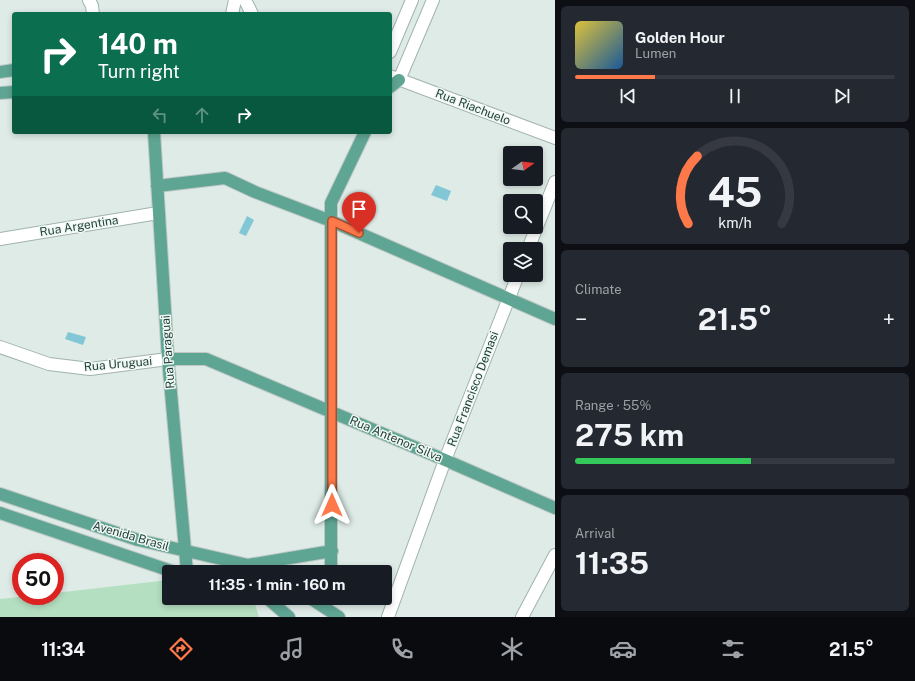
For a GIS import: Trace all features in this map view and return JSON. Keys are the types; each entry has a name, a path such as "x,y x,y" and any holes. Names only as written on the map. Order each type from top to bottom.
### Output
{"main road":[{"path":"0,72 12,70"},
{"path":"0,93 12,92"},
{"name":"Rua Paraguai","path":"154,134 168,359 186,565"},
{"path":"331,565 331,203 364,134"},
{"path":"157,186 225,178 255,192 332,221 555,319"},
{"name":"Rua Antenor Silva","path":"168,359 206,359 555,508"},
{"name":"Avenida Brasil","path":"0,494 138,540 248,565"},
{"name":"Avenida Brasil","path":"0,513 162,568"},
{"path":"248,565 332,551"},
{"path":"275,605 287,616"},
{"path":"319,605 333,615"},
{"path":"332,605 333,615"}],"street":[{"path":"89,0 93,12"},
{"path":"232,12 234,0"},
{"path":"245,0 251,12"},
{"path":"392,47 412,0"},
{"path":"393,81 433,0"},
{"name":"Rua Riachuelo","path":"393,81 555,138"},
{"path":"531,242 555,182"},
{"name":"Rua Argentina","path":"0,239 158,213"},
{"name":"Rua Francisco Demasi","path":"388,617 445,460 515,282"},
{"name":"Rua Uruguai","path":"0,346 49,364 90,369 168,359"},
{"path":"522,617 555,555"}],"green space":[{"path":"162,581 162,605 255,605 259,617 0,617 0,599 12,598 12,605 64,605 64,592"}],"water":[{"path":"436,185 451,191 447,201 431,195"},
{"path":"247,216 254,220 246,236 239,233"},
{"path":"68,332 86,337 83,345 65,339"}],"route":[{"path":"332,505 332,221 359,233"}]}
